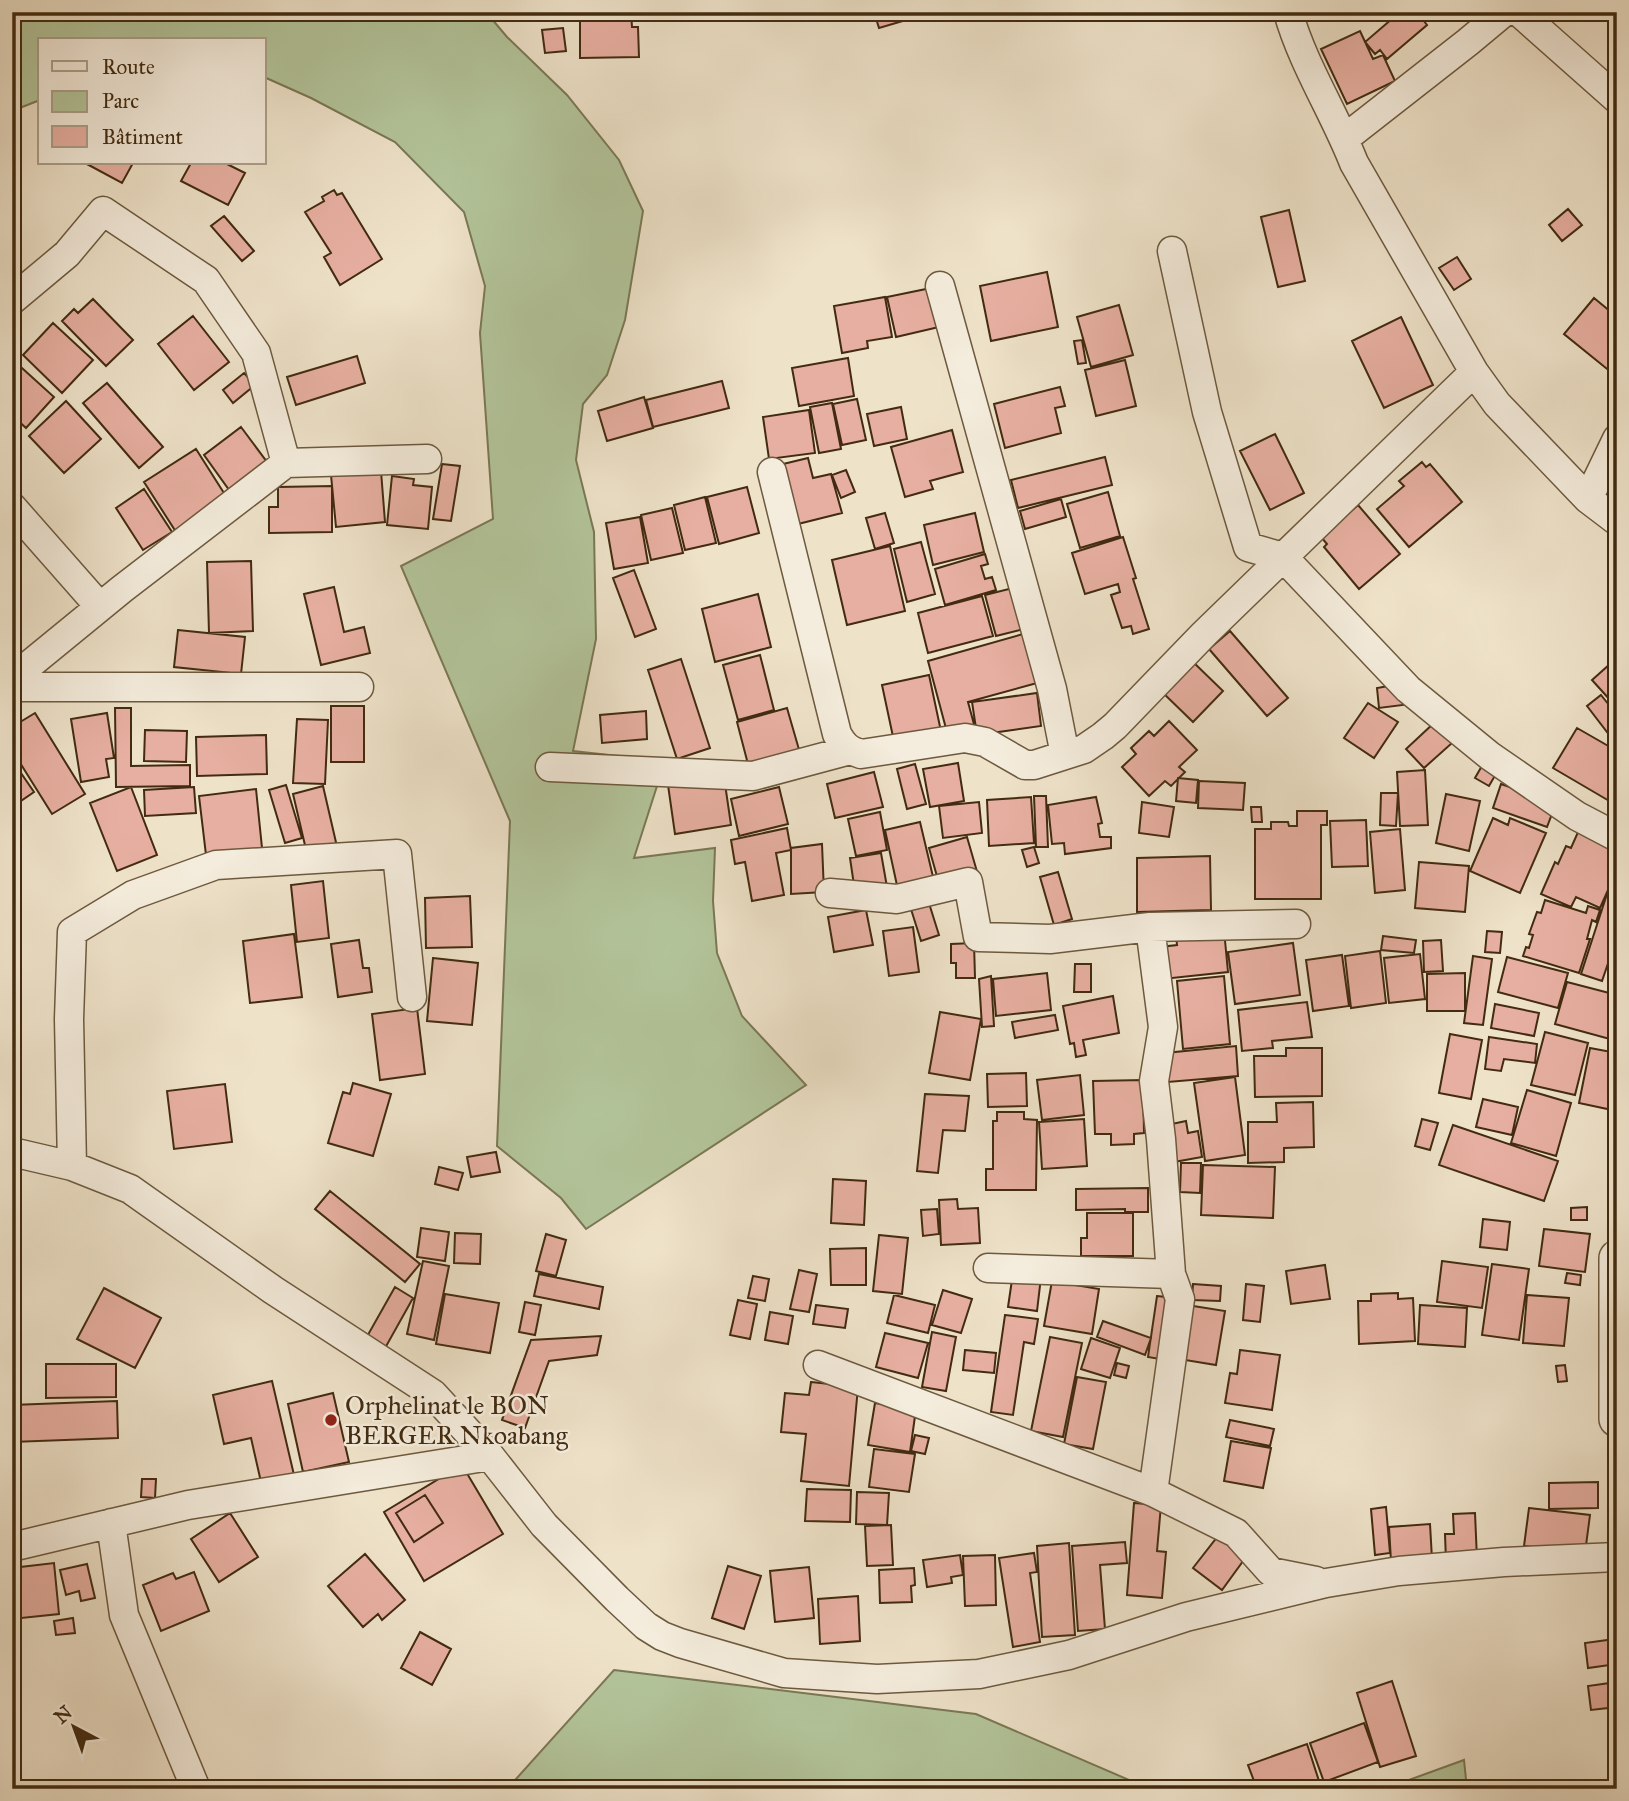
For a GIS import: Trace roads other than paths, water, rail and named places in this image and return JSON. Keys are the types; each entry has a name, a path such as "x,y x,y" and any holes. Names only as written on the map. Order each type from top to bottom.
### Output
{"street":[{"path":"1288,12 1308,65 1354,163 1474,372 1497,404 1588,499 1617,521"},
{"path":"1344,139 1504,12"},
{"path":"1520,12 1617,99"},
{"path":"12,300 67,254 103,211 206,280 256,353 286,463"},
{"path":"1171,251 1207,412 1248,547 1283,557 1408,689 1490,756 1577,816 1617,837"},
{"path":"940,286 1052,689 1065,755"},
{"path":"772,472 837,734 842,743 860,754 965,738 985,742 1025,765 1034,765 1084,749 1115,726 1204,634 1474,372"},
{"path":"1588,499 1617,439"},
{"path":"12,679 286,463 427,459"},
{"path":"12,507 100,607"},
{"path":"12,687 359,687"},
{"path":"550,767 753,776 850,750"},
{"path":"72,1166 69,1019 72,932 133,895 216,865 397,854 412,997"},
{"path":"830,893 897,899 968,882 978,937 1050,939 1150,928 1296,924"},
{"path":"1150,928 1163,1027 1154,1081 1171,1274 1180,1299 1153,1492"},
{"path":"12,1152 72,1166 130,1189 273,1290 433,1394 489,1456 544,1525 646,1626 680,1643 784,1673 877,1679 979,1674 1069,1656 1186,1616 1326,1583 1399,1571 1504,1562 1617,1557"},
{"path":"1617,1258 1617,1419"},
{"path":"989,1268 1171,1274"},
{"path":"818,1365 1153,1492 1237,1532 1271,1572 1326,1583"},
{"path":"12,1547 188,1505 489,1456"},
{"path":"111,1523 124,1615 196,1789"}],"place":[{"name":"Orphelinat le BON BERGER Nkoabang","path":"331,1420"}]}
